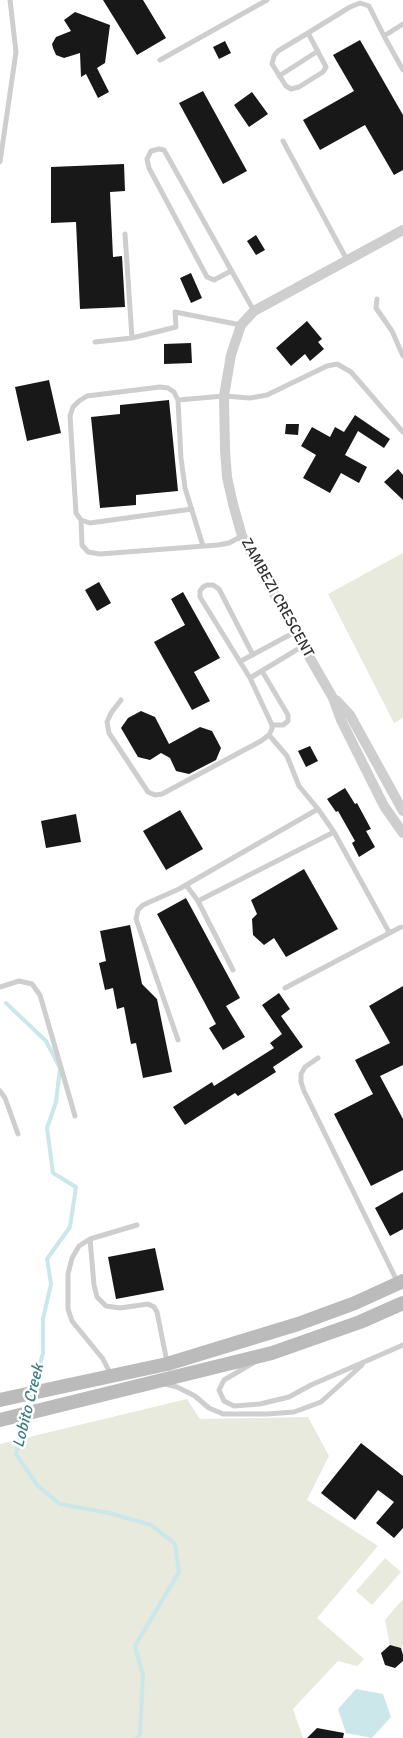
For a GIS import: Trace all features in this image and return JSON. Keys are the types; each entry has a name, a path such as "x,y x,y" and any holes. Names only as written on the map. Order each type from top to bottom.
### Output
{"main road":[{"path":"0,1400 167,1364 298,1324 400,1282"},
{"path":"0,1420 272,1353 352,1325 403,1303"}],"street":[{"name":"ZAMBEZI CRESCENT","path":"402,233 347,260 254,311 241,325 231,355 224,396 225,450 228,477 232,504 242,536 303,646 334,698 350,715 403,811"},
{"name":"ZAMBEZI CRESCENT","path":"334,698 340,720 384,806 403,833"}],"lane":[{"path":"0,162 16,52 10,0"},
{"path":"160,60 267,0"},
{"path":"308,33 326,67 323,72 299,87 291,88 286,86 272,64 274,56 278,51 350,7 360,3 369,6 403,70"},
{"path":"384,36 403,24"},
{"path":"279,76 318,51"},
{"path":"284,141 347,260"},
{"path":"231,271 214,280 207,277 150,168 147,159 151,152 159,149 164,150 254,311"},
{"path":"125,234 132,338"},
{"path":"377,298 376,308 392,331 403,356"},
{"path":"95,342 132,338 176,327 175,312 241,325"},
{"path":"178,400 224,396 250,398 267,395 327,366 337,364 350,372 403,432"},
{"path":"203,546 186,488 181,458 178,400 174,392 168,388 160,387 87,396 73,407 70,416 76,512 81,520 82,545 88,552 100,554 203,546 229,543 242,536"},
{"path":"81,520 90,524 192,509"},
{"path":"121,700 107,722 108,733 148,792 155,795 162,794 261,742 269,735 272,725 241,661 200,597 200,591 203,587 212,585 219,589 253,654"},
{"path":"241,661 295,632"},
{"path":"250,678 303,646"},
{"path":"262,671 288,715 288,721 283,725 272,725"},
{"path":"269,735 287,756 299,786 334,832 389,932"},
{"path":"178,1040 136,919 138,910 186,885 318,809"},
{"path":"198,901 334,832"},
{"path":"186,885 198,901 233,970"},
{"path":"285,988 401,926"},
{"path":"0,987 19,981 32,984 40,995 74,1116"},
{"path":"318,1058 305,1068 301,1074 304,1091 400,1282"},
{"path":"0,1091 5,1098 18,1134"},
{"path":"111,1376 103,1359 79,1332 72,1321 68,1309 68,1274 72,1258 79,1246 90,1239 137,1225"},
{"path":"90,1239 94,1285 97,1297 106,1306 120,1308 148,1304 154,1307 157,1312 167,1364"},
{"path":"272,1353 224,1380 219,1390 224,1401 234,1406 260,1404 289,1397 311,1385 403,1345"},
{"path":"155,1382 176,1387 189,1393 209,1408 223,1414 294,1412 321,1402 366,1362"}],"shaded area":[{"path":"403,553 403,718 394,723 328,594"},
{"path":"187,1399 200,1419 308,1417 329,1456 307,1500 378,1546 317,1618 364,1659 357,1666 338,1661 293,1709 303,1738 0,1738 0,1444"},
{"path":"385,1558 401,1572 372,1605 356,1591"},
{"path":"403,1599 403,1645 401,1648 390,1645 385,1620"}],"water":[{"path":"356,1689 383,1694 391,1717 372,1738 346,1733 338,1709"}],"building":[{"path":"103,0 143,0 166,38 137,55"},
{"path":"75,12 110,25 105,63 97,68 109,92 98,98 86,74 81,77 80,53 64,58 56,55 53,48 52,44 56,37 71,31 64,20"},
{"path":"360,40 403,115 403,170 394,175 365,125 320,150 303,120 354,91 333,55"},
{"path":"225,41 231,53 219,59 213,47"},
{"path":"203,91 247,171 223,184 179,103"},
{"path":"252,92 268,114 249,127 234,105"},
{"path":"124,164 125,191 110,192 113,257 122,256 125,307 80,309 76,222 51,223 51,167"},
{"path":"256,235 265,250 256,255 247,241"},
{"path":"191,273 202,298 191,303 180,278"},
{"path":"307,321 322,339 318,342 324,349 310,361 305,354 291,366 276,348"},
{"path":"191,343 192,363 164,364 164,344"},
{"path":"49,380 61,433 27,441 15,387"},
{"path":"169,400 178,491 136,495 136,505 100,508 91,417 120,414 120,405"},
{"path":"355,415 390,439 384,448 358,431 345,455 367,467 359,483 341,473 330,493 303,478 316,455 301,446 312,427 330,437 335,427 344,432"},
{"path":"286,424 299,424 298,435 285,434"},
{"path":"398,469 403,475 403,500 384,482"},
{"path":"99,582 111,603 97,611 85,590"},
{"path":"183,592 220,658 194,672 210,701 192,710 154,642 185,625 171,599"},
{"path":"141,711 155,717 169,744 200,727 212,731 221,748 216,760 189,774 176,771 170,758 161,753 150,760 138,757 121,728 128,718"},
{"path":"310,746 318,761 306,767 298,751"},
{"path":"345,788 355,804 357,803 371,829 366,831 375,847 359,857 352,843 355,841 338,811 336,812 327,799"},
{"path":"180,810 203,849 166,870 143,831"},
{"path":"76,814 81,842 46,848 41,821"},
{"path":"304,869 338,929 286,957 274,938 264,945 253,935 252,919 257,914 251,900"},
{"path":"186,898 240,998 226,1006 245,1037 223,1050 209,1028 216,1024 157,914"},
{"path":"130,925 142,984 157,999 172,1072 143,1078 136,1043 131,1044 124,1007 117,1009 113,988 105,990 99,963 106,961 100,931"},
{"path":"403,986 403,1065 380,1076 403,1119 403,1170 371,1186 334,1114 373,1094 355,1060 390,1043 369,1006"},
{"path":"279,993 290,1009 281,1016 303,1047 273,1067 276,1072 238,1096 235,1093 185,1125 173,1107 212,1082 214,1086 274,1048 270,1043 282,1034 262,1005"},
{"path":"403,1192 403,1229 390,1236 375,1208"},
{"path":"155,1248 164,1290 116,1299 108,1257"},
{"path":"361,1443 403,1476 403,1528 394,1538 376,1523 394,1502 378,1490 355,1520 321,1493"},
{"path":"390,1645 401,1648 403,1655 403,1661 395,1668 385,1665 381,1653"},
{"path":"317,1728 344,1733 343,1738 307,1738"}],"waterway":[{"name":"Lobito Creek","path":"6,1003 46,1041 60,1068 56,1102 47,1128 53,1173 76,1187 70,1227 47,1259 51,1284 43,1319 43,1353 33,1390"},
{"name":"Lobito Creek","path":"26,1416 16,1454 38,1486 60,1504 109,1513 151,1525 175,1544 179,1572 135,1646 143,1676 140,1734 137,1738"}]}
